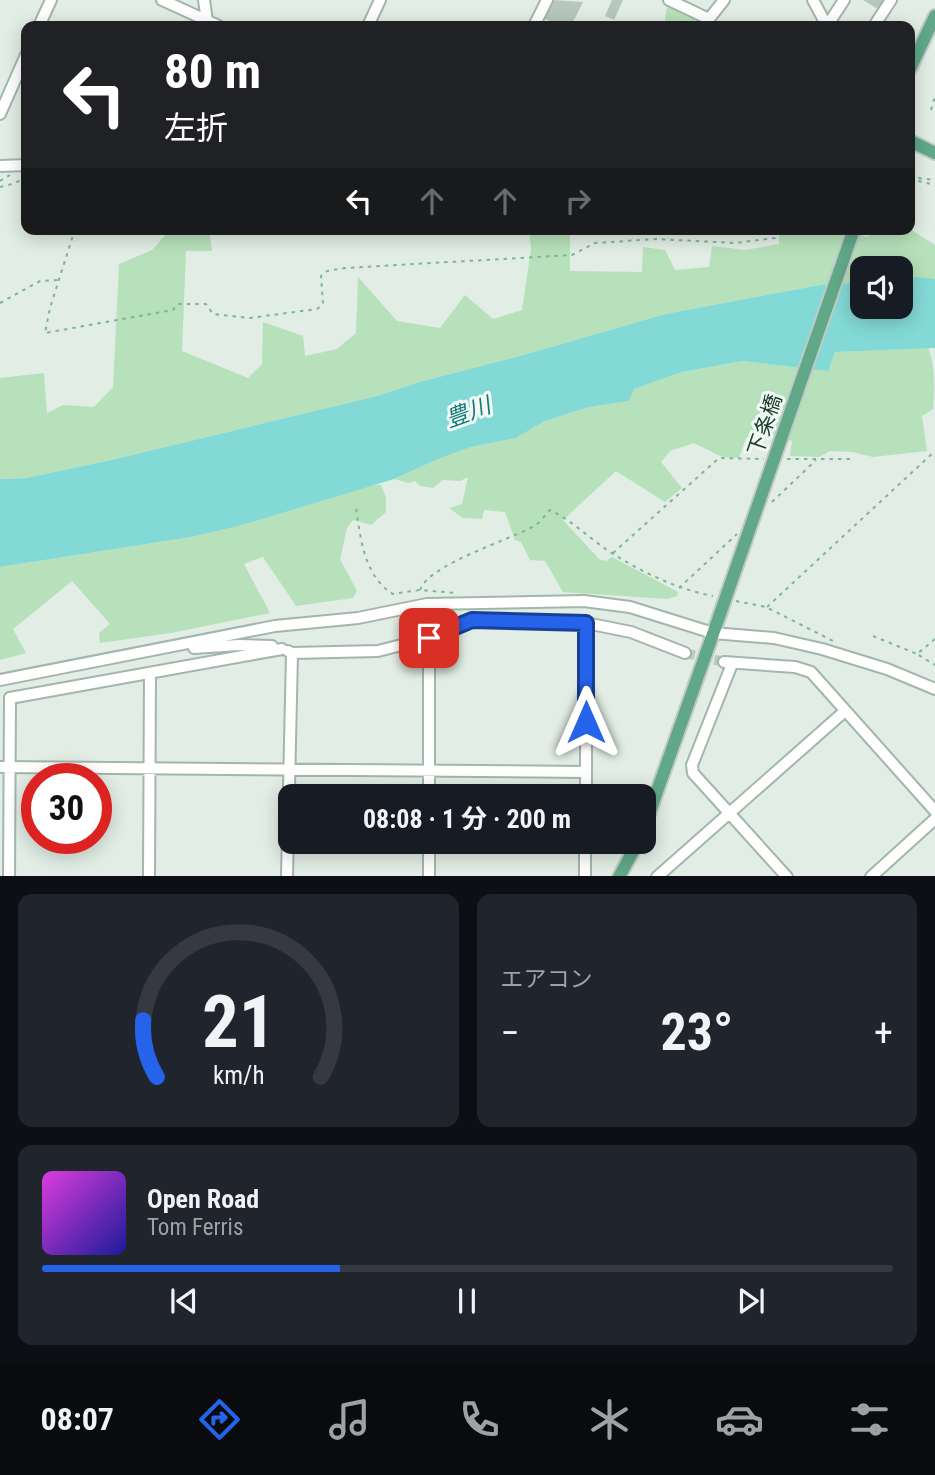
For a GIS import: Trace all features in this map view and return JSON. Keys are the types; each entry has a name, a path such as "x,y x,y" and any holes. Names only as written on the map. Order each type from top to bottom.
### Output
{"main road":[{"path":"915,58 935,16"},
{"path":"915,143 935,153"},
{"name":"下条橋","path":"656,794 852,235"},
{"path":"619,876 631,854"}],"street":[{"path":"41,21 51,0"},
{"path":"162,0 201,21"},
{"path":"204,0 205,21"},
{"path":"370,21 380,0"},
{"path":"536,21 547,0"},
{"path":"669,0 709,19 724,0"},
{"path":"813,0 824,21"},
{"path":"830,21 844,0"},
{"path":"877,21 891,0"},
{"path":"0,114 21,66"},
{"path":"0,166 21,164"},
{"path":"0,680 275,626 358,618 427,604 584,601 631,607 713,633 774,638 822,649 887,669 935,689"},
{"path":"9,876 5,767 10,698 287,651 379,650 429,638 472,620 586,623 631,632 685,653"},
{"path":"586,623 586,784"},
{"path":"176,668 268,633 275,626"},
{"path":"429,638 429,784"},
{"path":"180,645 194,648 267,645 287,651"},
{"path":"287,651 290,770 287,876"},
{"path":"786,876 693,773 691,765 728,663 795,667 811,672 935,811"},
{"path":"149,673 149,876"},
{"path":"658,876 845,711"},
{"path":"5,767 586,772"},
{"path":"872,876 935,820"},
{"path":"429,854 429,876"},
{"path":"585,854 585,876"}],"path":[{"path":"931,110 935,96"},
{"path":"915,178 935,180"},
{"path":"915,179 935,185"},
{"path":"0,187 21,180"},
{"path":"73,235 50,307 46,333 173,310 178,304 206,303 213,314 250,318 317,309 323,304 321,276 327,271 345,268 572,255 595,243 607,242 656,239 734,243 775,238 775,235"},
{"path":"0,303 40,281 59,280"},
{"path":"766,607 935,451"},
{"path":"612,554 719,458 775,459"},
{"path":"788,459 853,459"},
{"path":"356,509 363,555 385,589 393,594 420,590 460,594"},
{"path":"420,590 427,579 467,556 536,525 550,510 564,517 612,554 679,588 715,597"},
{"path":"728,599 766,607 839,643"},
{"path":"873,636 935,664"},
{"path":"917,654 935,639"}],"green space":[{"path":"667,7 694,17 695,21 665,21"},
{"path":"915,232 935,245 935,279 913,279 913,256 850,256 850,283 820,285 665,314 377,396 107,461 26,478 0,479 0,378 44,373 47,413 63,405 94,407 113,387 119,264 152,250 166,235 210,235 212,251 186,251 182,351 248,378 262,364 263,322 303,336 305,356 337,349 356,333 358,277 397,321 440,328 465,295 493,319 522,310 531,249 530,235 570,235 570,271 642,272 643,247 665,250 675,270 709,267 712,246 745,250 779,244 779,235 866,237 915,235"},
{"path":"928,348 934,386 933,409 922,416 927,451 873,457 830,451 819,457 790,456 792,441 766,432 746,438 739,458 722,457 694,443 670,451 661,462 682,488 665,502 616,471 563,520 599,559 606,561 612,557 678,592 677,596 667,599 563,592 545,561 530,560 521,542 515,540 505,512 484,510 482,519 463,518 449,508 462,504 468,477 460,481 443,480 433,488 420,486 415,481 409,483 394,479 471,447 516,438 545,421 589,407 629,401 634,389 682,372 743,361 828,370 835,352"},
{"path":"372,485 381,485 386,498 386,512 371,525 353,520 347,528 340,559 357,591 353,598 296,606 263,557 244,564 270,613 171,633 100,643 99,633 110,624 72,581 13,629 26,653 0,660 0,567 191,537 239,526"}],"water":[{"name":"豊川","path":"913,278 935,279 935,348 835,352 828,371 743,361 682,372 634,389 629,401 589,407 545,421 516,438 471,447 394,479 239,526 191,537 0,567 0,479 26,478 107,461 377,396 665,314 820,285 850,283 850,319 913,319"}],"building":[{"path":"551,0 583,2 574,21 549,21 543,18"},
{"path":"612,0 623,0 614,20 605,16"},
{"path":"863,0 889,0 881,11"}],"tunnel":[{"path":"685,653 724,662"}],"route":[{"path":"429,638 472,620 586,623 586,722"}]}
